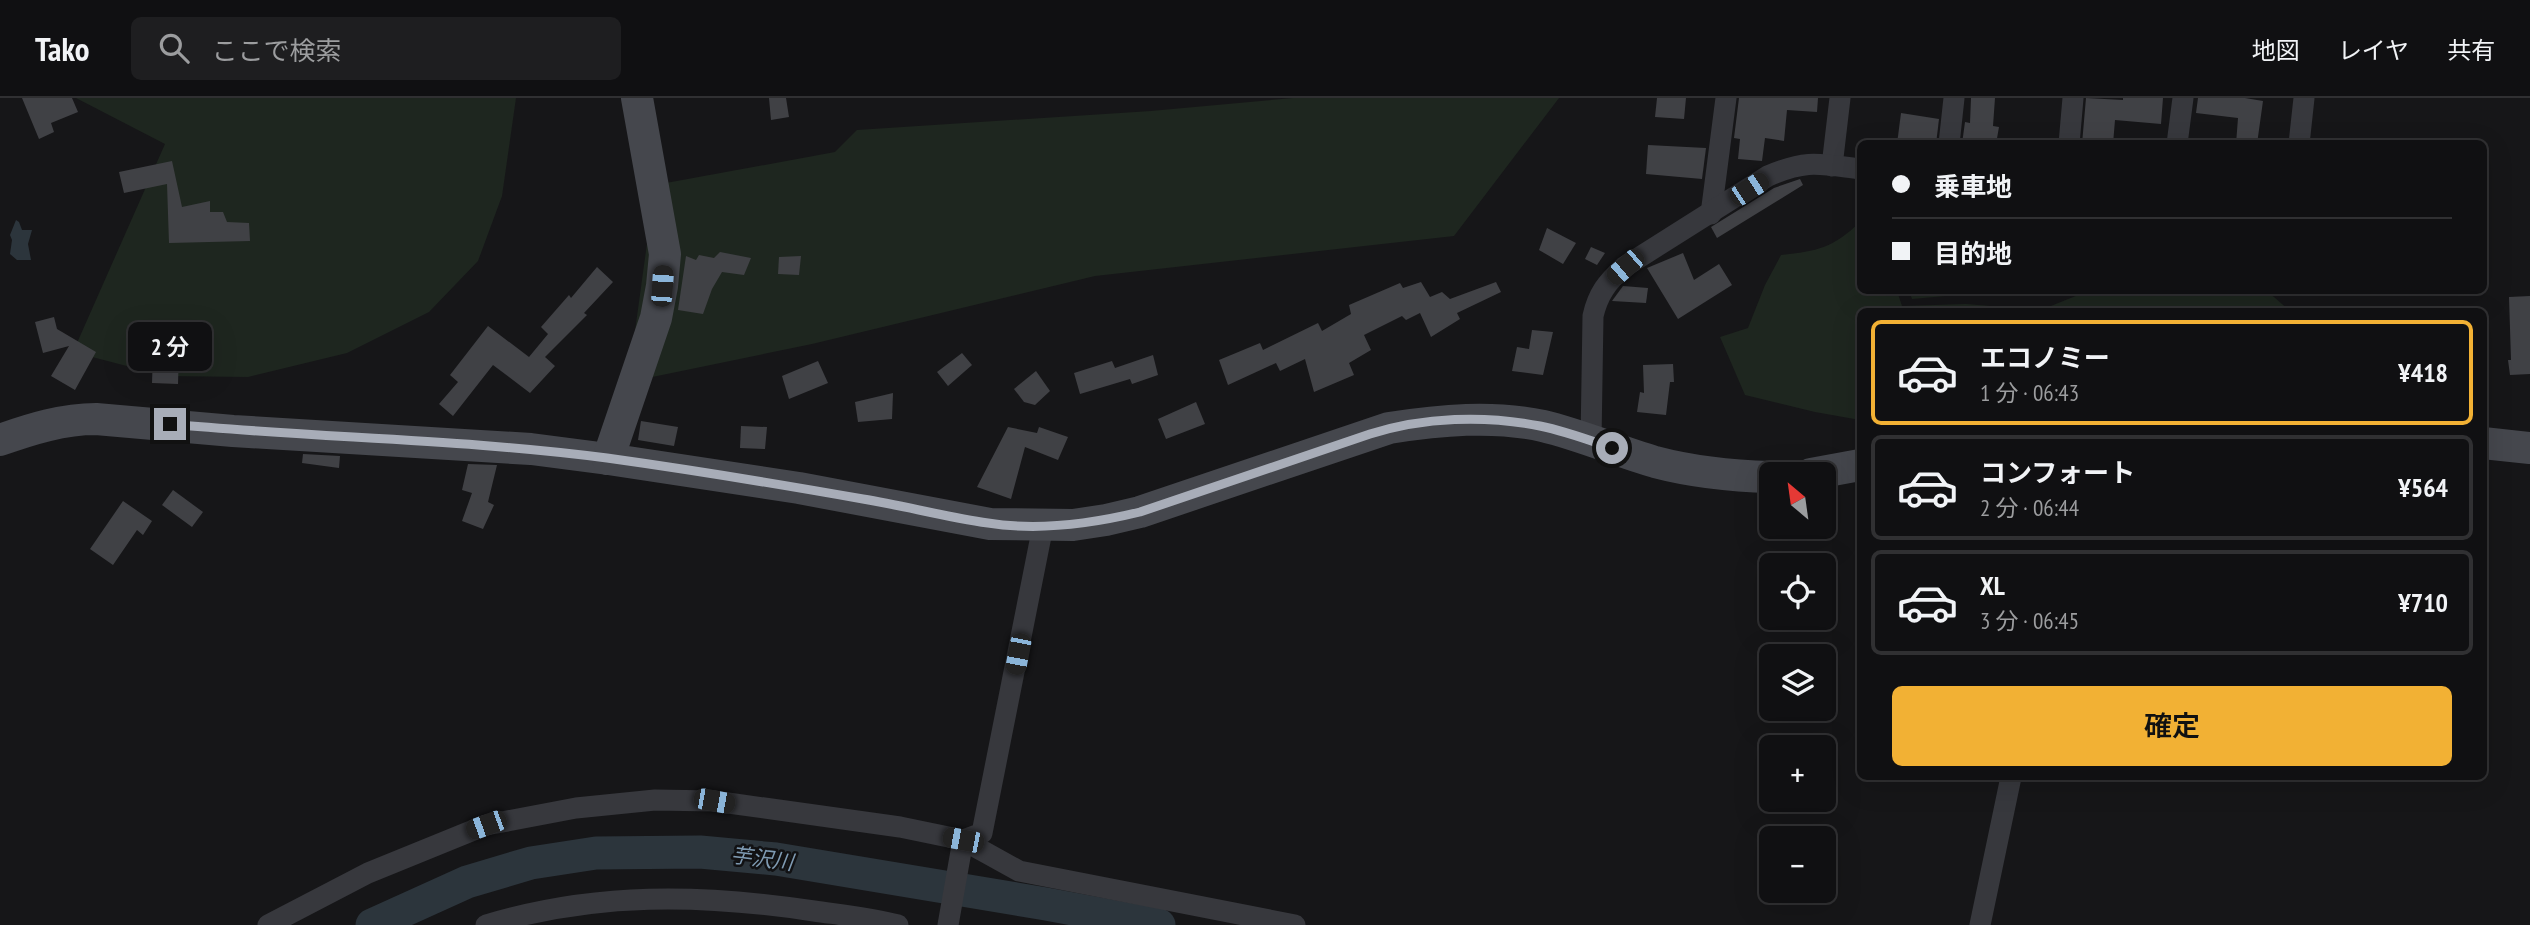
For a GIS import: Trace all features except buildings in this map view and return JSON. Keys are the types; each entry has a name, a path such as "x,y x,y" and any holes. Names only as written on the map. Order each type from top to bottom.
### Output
{"street":[{"path":"608,458 656,318 665,254 637,98"},
{"path":"1711,214 1726,98"},
{"path":"1832,166 1840,98"},
{"path":"1949,140 1954,98"},
{"path":"2069,140 2073,98"},
{"path":"2178,140 2183,98"},
{"path":"2299,140 2304,98"},
{"path":"1591,441 1593,316 1598,297 1609,280 1625,267 1769,176 1789,167 1808,163 1857,169"},
{"path":"0,440 77,419 96,419 233,431 531,449 608,458 838,494 990,524 1043,526 1106,520 1140,512 1376,432 1429,421 1471,419 1542,426 1655,462 1702,473 1759,476"},
{"path":"2487,444 2530,449"},
{"path":"1836,469 1857,466"},
{"path":"963,840 982,833 1043,526"},
{"path":"1980,925 2010,780"},
{"path":"268,925 368,873 486,825 576,808 655,800 714,801 900,827 963,840 1019,871 1295,925"},
{"path":"948,925 963,840"},
{"path":"486,925 522,914 572,904 681,898 750,902 898,925"}],"shaded area":[{"path":"76,98 516,98 502,196 478,261 429,312 347,353 248,377 165,376 73,352 165,144"},
{"path":"1293,98 1559,98 1454,236 1095,276 812,344 628,382 655,185 835,152 857,130 1151,111"},
{"path":"16,220 22,230 32,230 28,244 31,260 17,260 10,254 10,235"},
{"path":"1857,225 1857,294 1898,294 1902,306 1966,304 2016,308 1857,308 1857,419 1745,395 1720,337 1748,328 1765,285 1781,255 1824,247 1841,238"},
{"path":"1910,294 1945,294 1945,296 1912,299"},
{"path":"2081,294 2271,294 2287,308 2046,308"}],"waterway":[{"name":"芋沢川","path":"372,925 467,882 531,863 596,853 700,852 776,859 1159,925"}],"route":[{"path":"170,424 233,431 531,449 608,458 799,488 990,524 1043,526 1073,525 1140,512 1389,428 1429,421 1471,419 1542,426 1612,448"}]}
